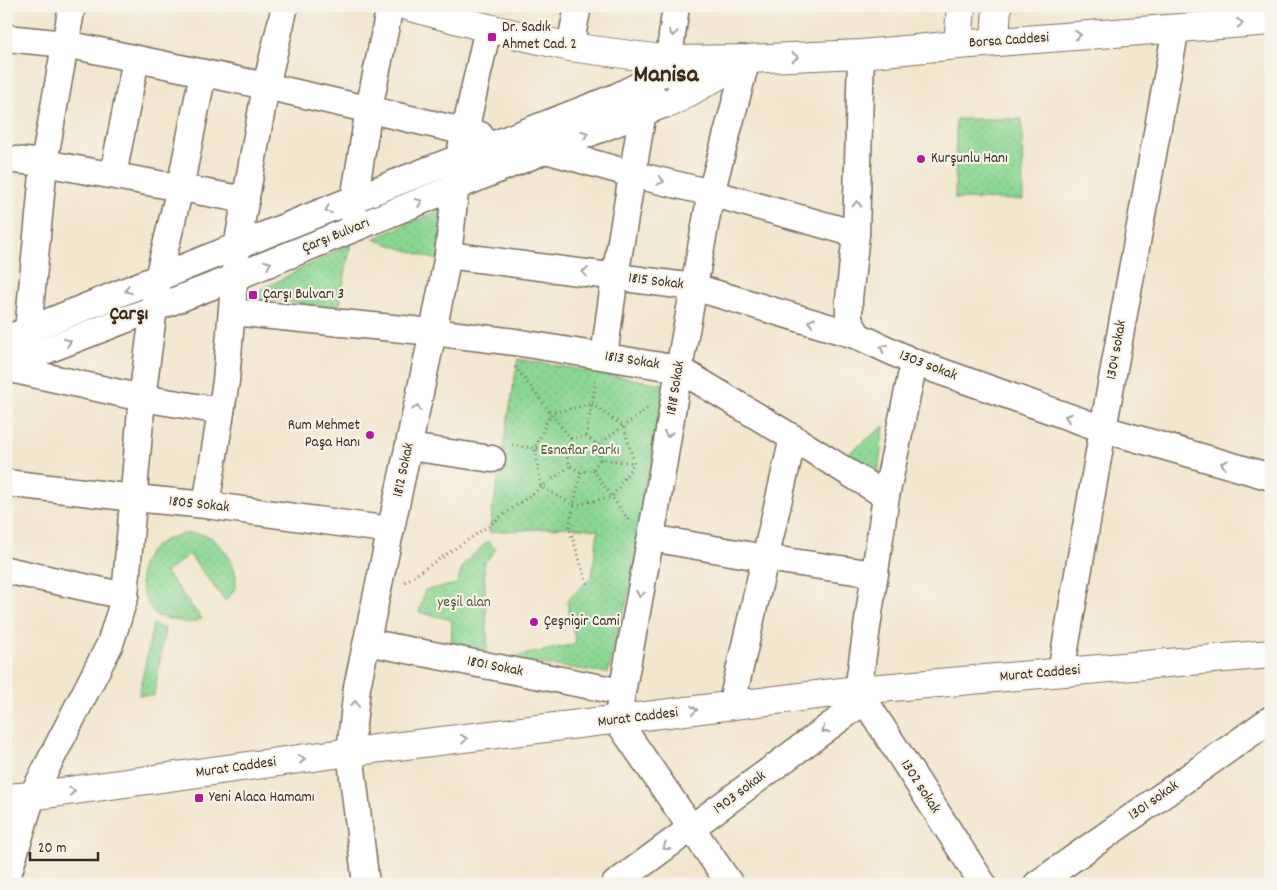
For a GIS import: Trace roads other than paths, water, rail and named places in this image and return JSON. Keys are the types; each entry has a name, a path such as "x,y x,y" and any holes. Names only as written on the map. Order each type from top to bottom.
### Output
{"main road":[{"name":"Borsa Caddesi","path":"407,6 488,28 570,47 625,55 655,75 747,59 861,54 958,44 1271,21"},
{"path":"958,44 961,6"},
{"path":"995,42 997,6"},
{"path":"662,105 747,59"},
{"path":"655,75 675,74 682,82 682,87 662,105"},
{"name":"Murat Caddesi","path":"19,797 350,752 731,706 861,696 1061,672 1271,654"}],"street":[{"path":"72,6 44,162 14,364 142,398 221,410"},
{"path":"206,505 226,381 237,247 266,86 285,6"},
{"path":"350,230 369,109 390,6"},
{"path":"570,47 578,6"},
{"path":"655,75 676,6"},
{"name":"1812 Sokak","path":"366,884 350,752 357,688 433,332 448,255 459,158 488,28"},
{"name":"1304 sokak","path":"1061,672 1102,429 1176,28"},
{"path":"6,38 66,44 266,86 503,140"},
{"path":"858,336 849,320 849,299 856,234 861,54"},
{"path":"113,175 136,59"},
{"name":"1818 Sokak","path":"617,720 651,538 677,378 711,193 747,59"},
{"path":"6,881 19,797 110,644 125,596 142,398 158,278 180,188 203,73"},
{"name":"Çarşı Bulvarı","path":"17,335 354,199 618,96 655,75"},
{"path":"604,356 632,174 662,105"},
{"name":"Çarşı Bulvarı","path":"14,364 662,105"},
{"path":"546,150 632,174 711,193 856,234"},
{"path":"6,159 44,162 246,200"},
{"name":"1815 Sokak","path":"448,255 694,286 858,336"},
{"name":"1813 Sokak","path":"232,312 433,332 604,356 677,378 793,438 886,496"},
{"name":"1303 sokak","path":"858,336 914,362 1102,429 1271,477"},
{"path":"861,696 886,496 914,362"},
{"path":"731,706 793,438"},
{"path":"409,447 492,459"},
{"name":"1805 Sokak","path":"6,483 206,505 391,530"},
{"path":"651,538 765,558 875,574"},
{"path":"6,570 125,596"},
{"name":"1801 Sokak","path":"367,642 622,692"},
{"name":"1903 sokak","path":"615,884 692,828 861,696"},
{"name":"1302 sokak","path":"861,696 983,884"},
{"name":"1301 sokak","path":"1037,884 1271,719"},
{"path":"617,720 730,884"}],"place":[{"name":"Dr. Sadık Ahmet Cad. 2","path":"492,37"},
{"name":"Kurşunlu Hanı","path":"921,159"},
{"name":"Çarşı Bulvarı 3","path":"253,295"},
{"name":"Rum Mehmet Paşa Hanı","path":"370,435"},
{"name":"Çeşnigir Cami","path":"534,622"},
{"name":"Yeni Alaca Hamamı","path":"199,798"}],"district":[{"name":"Manisa","path":"666,76"},
{"name":"Çarşı","path":"129,315"}],"park label":[{"name":"Esnaflar Parkı","path":"580,451"},
{"name":"yeşil alan","path":"464,603"}]}
